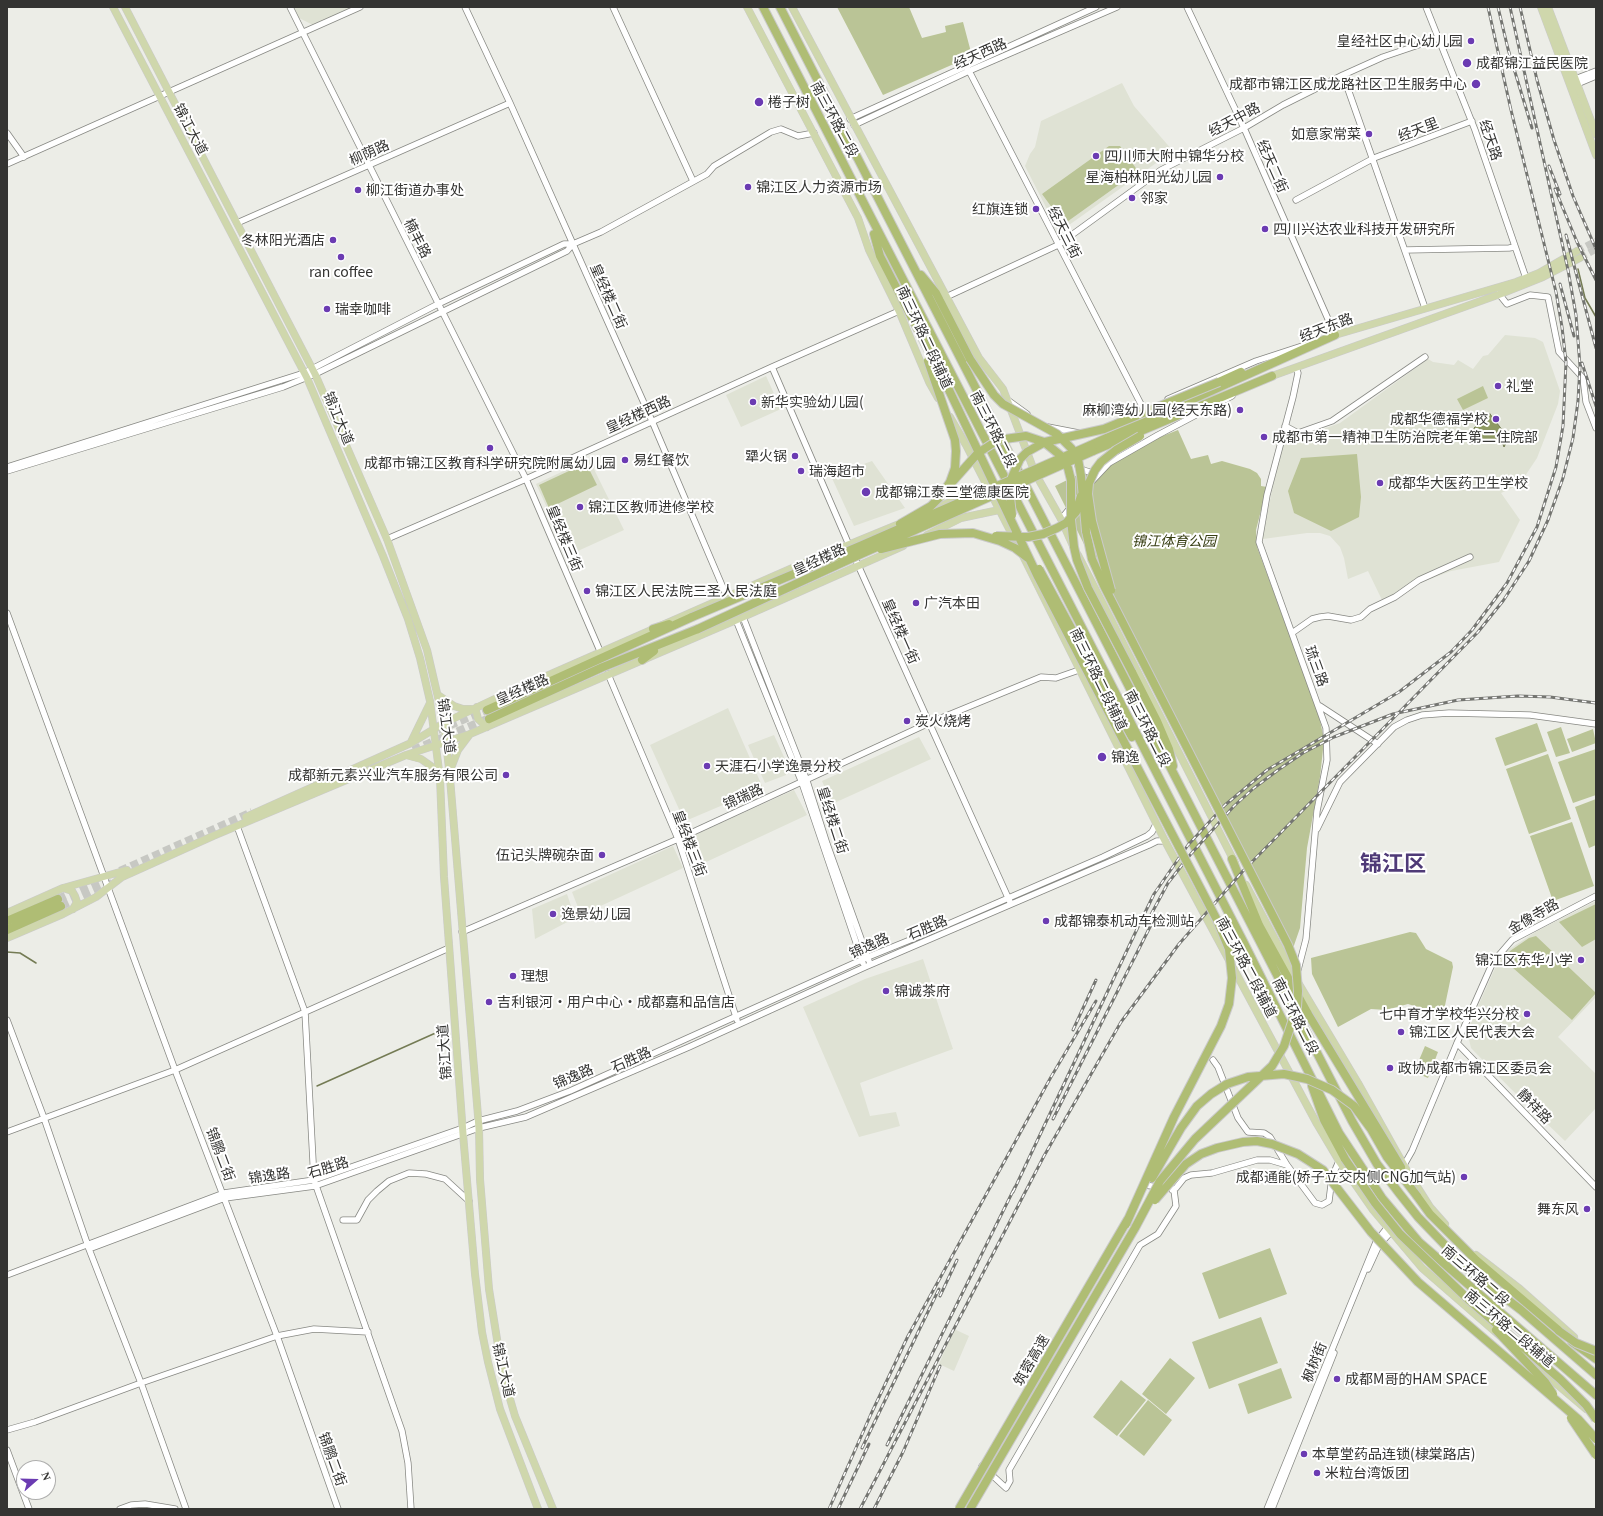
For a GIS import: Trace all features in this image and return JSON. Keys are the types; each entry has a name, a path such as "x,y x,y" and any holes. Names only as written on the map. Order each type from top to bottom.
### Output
{"highway":[{"name":"南三环路二段","path":"763,7 1163,786 1339,1133 1382,1198 1419,1242 1506,1319 1596,1395"},
{"name":"南三环路二段","path":"780,7 1326,1073 1352,1121 1384,1174 1418,1217 1469,1270 1521,1310 1596,1375"},
{"path":"850,175 863,211 892,270 906,285"},
{"path":"874,234 880,256 911,316 932,362 1038,577 1217,920 1229,949 1232,978 1230,1004 1221,1026 1174,1117 1126,1224"},
{"path":"912,264 936,293 980,377 999,400 1026,418 1056,434 1071,448 1078,459 1086,531 1092,559 1104,586 1276,918 1296,966 1298,990 1297,1007 1292,1026 1284,1046 1272,1066 1223,1111 1176,1160 1160,1181 1135,1228"},
{"name":"经天东路","path":"1092,448 1335,335"},
{"path":"1016,530 1011,510 1010,487 1016,466 1027,452 1045,442 1104,429 1257,366 1296,352"},
{"path":"932,362 955,440 955,468 946,489"},
{"name":"经天东路","path":"1092,448 1272,376"},
{"path":"1127,630 1104,571 1092,522 1088,494 1092,476 1101,462 1116,450 1197,406"},
{"path":"860,550 932,506 978,453 998,440 1026,436 1044,442 1060,455 1068,468 1072,527 1077,560 1088,588 1132,672 1169,749 1176,779"},
{"name":"皇经楼路","path":"487,710 692,617 860,550 1092,448"},
{"path":"860,550 940,534 973,533 1004,537 1028,537 1043,534 1066,523 1076,512 1082,489"},
{"path":"973,533 1000,541 1015,548 1041,571 1121,719 1163,786"},
{"name":"皇经楼路","path":"488,723 603,668 698,629 860,550"},
{"path":"653,629 692,617"},
{"path":"642,660 663,644"},
{"path":"1232,859 1259,925 1308,1014 1417,1196"},
{"path":"7,921 60,902 7,930"},
{"path":"1308,1070 1321,1114 1342,1160 1400,1234 1470,1301 1560,1378 1596,1417"},
{"path":"1126,1224 1181,1128 1197,1106 1211,1094 1227,1084 1248,1077 1265,1074 1284,1074 1307,1079 1332,1090 1354,1106 1371,1129 1387,1157 1430,1214 1476,1260 1582,1350 1596,1358"},
{"path":"1380,1134 1384,1174"},
{"path":"1135,1228 1162,1190 1186,1164 1200,1154 1217,1148 1244,1142 1272,1144 1288,1149 1323,1170 1371,1232 1418,1282 1439,1302 1578,1419 1596,1439"},
{"name":"筑蓉高速","path":"959,1509 1126,1224"},
{"name":"筑蓉高速","path":"970,1509 1135,1228"},
{"path":"1470,1301 1544,1382 1596,1455"},
{"path":"1559,1331 1576,1342 1596,1351"}],"main road":[{"name":"锦江大道","path":"113,7 306,375 398,593 420,658 430,701 437,744 449,948 477,1293 488,1362 505,1422 538,1509"},
{"name":"锦江大道","path":"125,7 313,371 387,539 427,650 444,723 450,778 478,1124 480,1179 489,1289 500,1358 515,1416 553,1509"},
{"name":"南三环路二段辅道","path":"747,7 858,218 869,250 899,311 929,382 966,445 1156,824 1313,1117 1389,1230 1422,1268 1452,1296 1596,1417"},
{"path":"792,7 979,358 1003,389 1009,401 1033,468 1043,489 1061,519 1064,529 1142,677 1232,859 1296,979 1404,1165 1430,1207 1475,1254 1596,1355"},
{"path":"1541,7 1596,155"},
{"path":"1548,7 1596,134"},
{"name":"经天东路","path":"1272,376 1499,294 1578,255"},
{"name":"经天东路","path":"1335,335 1425,308 1527,281"},
{"path":"7,914 63,888 120,873 411,743 444,723 474,708 600,651 796,566 979,490 986,484"},
{"path":"7,938 96,897 122,877 237,826 406,755 470,734 488,723 642,660 743,617 805,588 859,566 961,518 999,510"},
{"path":"796,566 814,568 816,575 814,581 805,588"},
{"path":"438,695 454,706 463,709 474,708"},
{"path":"411,743 425,717 430,701"},
{"path":"474,708 478,720 488,723"},
{"path":"450,778 451,764 458,750 470,734"},
{"path":"406,755 421,759 431,766 440,778"},
{"path":"63,888 72,891 75,896 77,902 72,909"}],"street":[{"name":"楠丰路","path":"290,7 526,479"},
{"path":"7,164 360,7"},
{"name":"皇经楼二街","path":"465,7 573,244 728,596"},
{"path":"613,7 693,181"},
{"name":"经天西路","path":"852,122 968,68 1087,9 1096,7"},
{"name":"经天西路","path":"968,68 1117,7"},
{"name":"经天二街","path":"1187,7 1244,128 1335,335"},
{"name":"经天路","path":"1426,7 1472,121 1527,281"},
{"name":"经天中路","path":"946,297 1058,245 1161,170 1244,128 1282,106 1343,75 1384,57 1439,38"},
{"name":"经天三街","path":"968,68 1144,410"},
{"path":"1576,81 1596,71"},
{"path":"1343,75 1374,158 1425,308"},
{"path":"1576,81 1596,76"},
{"name":"柳荫路","path":"237,223 510,103"},
{"name":"经天里","path":"1296,200 1374,158 1472,121"},
{"path":"313,371 567,251 573,244 607,228 707,174 714,166 771,132 780,129 798,136 814,133"},
{"path":"7,133 24,156"},
{"path":"7,471 283,387 438,304 564,244 573,244"},
{"path":"1405,250 1515,247"},
{"path":"1499,294 1507,304 1530,295 1548,297 1559,352 1584,378 1586,402 1596,428"},
{"name":"皇经楼西路","path":"387,539 526,479 772,366 899,311"},
{"path":"1009,401 1045,426 1078,433 1094,434 1207,380 1256,361 1335,335"},
{"path":"1285,426 1298,433 1332,421 1425,357"},
{"name":"皇经楼一街","path":"772,366 849,545 1010,901"},
{"name":"琉三路","path":"1296,368 1298,373 1267,495 1259,542 1319,705 1326,728 1328,746 1315,833 1306,939 1296,979"},
{"path":"7,467 306,375"},
{"path":"1061,519 1098,474 1109,464 1158,435 1272,376"},
{"path":"1078,433 1071,443 1070,452 1075,464 1083,470 1098,474"},
{"name":"皇经楼三街","path":"526,479 600,651"},
{"path":"1292,633 1312,619 1320,617 1328,616 1352,620 1361,617 1370,609 1395,597 1419,580 1470,557"},
{"name":"锦鹏二街","path":"7,613 175,1070 276,1336 338,1509"},
{"name":"皇经楼二街","path":"743,617 868,957 867,966"},
{"name":"皇经楼二街","path":"736,620 804,782 862,961 867,966"},
{"name":"锦瑞路","path":"462,932 678,839 929,723 1041,677 1056,678 1079,670"},
{"name":"皇经楼三街","path":"608,674 678,839 739,1024"},
{"path":"1319,705 1378,744"},
{"path":"1315,833 1340,782 1394,727 1407,720 1429,714 1449,713 1530,715 1596,724"},
{"name":"锦逸路","path":"478,1124 570,1091 868,957 1010,901 1147,836 1152,832 1156,824"},
{"path":"237,826 305,1012 314,1183 402,1431 408,1464 410,1509"},
{"name":"石胜路","path":"463,1131 478,1124 526,1117 739,1024 1010,901 1157,841 1165,841"},
{"name":"金像寺路","path":"1404,1165 1412,1151 1457,1042 1493,962 1512,940 1596,896"},
{"path":"7,1132 175,1070 449,948"},
{"path":"7,1020 44,1118 88,1247 141,1383 186,1509"},
{"name":"静祥路","path":"1457,1042 1596,1187"},
{"path":"1213,1060 1218,1067 1238,1118 1248,1132 1264,1133 1270,1137 1287,1165 1315,1203 1322,1205 1329,1201 1332,1177 1342,1160"},
{"path":"1348,1067 1397,1166 1430,1207"},
{"path":"314,1183 463,1131"},
{"path":"982,1465 1006,1488 1010,1481 1009,1470 1140,1245 1158,1234 1176,1206 1174,1190 1184,1178 1191,1175 1212,1173 1256,1160 1270,1160 1287,1165"},
{"path":"343,1220 357,1220 368,1200 377,1191 389,1181 409,1173 426,1174 445,1179 469,1201"},
{"name":"石胜路","path":"7,1275 88,1247 224,1196 314,1183"},
{"path":"1144,1185 1174,1190"},
{"name":"枫树街","path":"1267,1509 1376,1242 1389,1230"},
{"name":"枫树街","path":"1272,1509 1363,1281 1379,1245 1389,1230"},
{"path":"7,1430 35,1422 276,1336 314,1329 368,1332"},
{"path":"7,1450 29,1509"},
{"path":"120,1509 131,1505 145,1504 175,1509"}],"shaded area":[{"path":"294,7 353,7 313,25 299,18"},
{"name":"四川师大附中锦华分校","path":"1122,83 1134,106 1173,151 1062,230 1057,229 1025,166 1035,147 1041,121"},
{"name":"成都华大医药卫生学校","path":"1505,335 1535,338 1543,342 1560,391 1558,404 1537,458 1519,485 1501,493 1520,520 1499,562 1451,571 1382,600 1368,571 1348,579 1344,558 1340,547 1330,536 1320,533 1307,533 1263,539 1281,449 1287,442 1340,423 1428,359 1433,362 1454,365 1458,360 1473,369 1483,356 1488,355"},
{"name":"新华实验幼儿园(","path":"766,376 781,409 741,427 726,395"},
{"path":"1490,414 1503,431 1502,436 1509,437 1504,447 1502,442 1499,440 1494,443 1486,442 1474,432 1474,428 1480,422 1481,415"},
{"name":"锦江区教师进修学校","path":"589,459 624,530 569,555 536,484"},
{"name":"成都锦江泰三堂德康医院","path":"872,461 905,508 854,526 831,476"},
{"name":"天涯石小学逸景分校","path":"728,708 763,788 690,819 683,818 650,745"},
{"path":"774,735 789,768 786,775 765,783 748,745"},
{"path":"919,737 931,759 832,804 822,781"},
{"path":"794,790 807,815 704,863 692,836"},
{"path":"673,846 683,868 581,915 572,892"},
{"name":"逸景幼儿园","path":"567,894 575,918 535,939 532,909"},
{"path":"1596,901 1596,997 1558,1037 1596,1074 1596,1108 1565,1141 1471,1048 1467,1031 1496,966 1508,950 1537,931"},
{"path":"923,959 953,1049 860,1083 870,1116 896,1112 900,1126 859,1137 803,1007 865,979"},
{"path":"954,1329 969,1336 954,1371 939,1364"}],"green space":[{"path":"837,7 909,7 922,38 946,32 945,26 963,22 972,56 883,95"},
{"path":"1109,146 1120,146 1138,171 1064,224 1042,194"},
{"path":"1483,386 1488,398 1463,410 1457,399"},
{"name":"锦江体育公园","path":"1178,430 1191,459 1208,455 1211,464 1222,461 1250,469 1257,473 1261,479 1261,486 1267,487 1256,530 1257,547 1320,720 1324,740 1320,777 1307,848 1300,928 1290,957 1055,486 1130,449"},
{"path":"1357,454 1361,497 1359,517 1331,531 1294,513 1288,491 1301,458"},
{"path":"586,463 597,485 549,508 539,485"},
{"path":"1537,723 1547,751 1505,766 1495,738"},
{"path":"1561,727 1570,753 1556,757 1547,732"},
{"path":"1593,729 1596,743 1572,752 1567,739"},
{"path":"1596,749 1596,795 1573,803 1558,762"},
{"path":"1548,754 1571,819 1529,834 1506,769"},
{"path":"1596,799 1596,845 1589,848 1575,807"},
{"path":"1572,822 1594,886 1553,901 1530,836"},
{"path":"1596,904 1596,939 1582,947 1559,922"},
{"path":"1410,932 1416,933 1426,949 1452,962 1453,967 1443,1015 1408,1004 1386,1010 1371,1009 1338,1027 1312,974 1311,958"},
{"path":"1536,936 1596,993 1572,1020 1504,960 1510,951 1529,938"},
{"path":"1425,1046 1438,1052 1428,1078 1414,1072"},
{"path":"1270,1248 1287,1294 1219,1319 1202,1273"},
{"path":"1261,1317 1278,1363 1209,1389 1192,1342"},
{"path":"1170,1358 1195,1378 1166,1414 1142,1394"},
{"path":"1281,1368 1292,1398 1248,1414 1238,1384"},
{"path":"1121,1380 1146,1400 1117,1436 1093,1417"},
{"path":"1148,1400 1172,1420 1144,1456 1119,1436"}],"waterway":[{"path":"1578,269 1585,298 1596,317"},
{"path":"7,952 20,953 36,963"},
{"path":"317,1086 440,1031"}],"tunnel":[{"path":"1577,251 1596,241"},
{"path":"1580,258 1596,249"},
{"path":"438,730 487,710"},
{"path":"413,750 487,719"},
{"path":"120,871 252,812"},
{"path":"58,899 102,879"},
{"path":"61,906 112,883"}],"railway":[{"path":"1488,7 1511,110"},
{"path":"1498,7 1508,49 1532,128"},
{"path":"860,1509 1044,1156 1121,1022 1179,944 1243,871 1478,632 1503,601 1529,561 1548,520 1563,478 1573,438 1578,401 1580,366 1576,315 1568,270 1510,7"},
{"path":"1520,7 1537,80 1554,140 1573,196 1596,249"},
{"path":"1013,1192 1154,894 1188,845 1225,805 1267,770 1399,692 1451,652 1472,630 1507,583 1537,527 1556,467 1563,426 1566,362 1556,292 1510,106"},
{"path":"1549,166 1560,194"},
{"path":"1555,189 1577,242 1596,280"},
{"path":"1566,235 1596,348"},
{"path":"1560,284 1574,336"},
{"path":"1582,363 1596,406"},
{"path":"1147,922 1168,883 1190,855 1234,806 1254,788 1278,770 1303,753 1334,737 1393,714 1458,700 1518,696 1550,697 1596,703"},
{"path":"1053,1119 1155,917"},
{"path":"1073,1030 1096,980"},
{"path":"829,1509 871,1414 908,1336 1051,1077 1096,1001"},
{"path":"887,1445 1015,1187"},
{"path":"940,1296 957,1260"},
{"path":"862,1448 939,1289"},
{"path":"874,1509 903,1452 940,1366"},
{"path":"838,1509 869,1444"}],"place":[{"name":"皇经社区中心幼儿园","path":"1471,41"},
{"name":"成都锦江益民医院","path":"1467,63"},
{"name":"成都市锦江区成龙路社区卫生服务中心","path":"1476,84"},
{"name":"棬子树","path":"759,102"},
{"name":"如意家常菜","path":"1369,134"},
{"name":"四川师大附中锦华分校","path":"1096,156"},
{"name":"星海柏林阳光幼儿园","path":"1220,177"},
{"name":"锦江区人力资源市场","path":"748,187"},
{"name":"柳江街道办事处","path":"358,190"},
{"name":"邻家","path":"1132,198"},
{"name":"红旗连锁","path":"1036,209"},
{"name":"四川兴达农业科技开发研究所","path":"1265,229"},
{"name":"冬林阳光酒店","path":"333,240"},
{"name":"ran coffee","path":"341,257"},
{"name":"瑞幸咖啡","path":"327,309"},
{"name":"礼堂","path":"1498,386"},
{"name":"新华实验幼儿园(","path":"753,402"},
{"name":"麻柳湾幼儿园(经天东路)","path":"1240,410"},
{"name":"成都华德福学校","path":"1496,419"},
{"name":"成都市第一精神卫生防治院老年第二住院部","path":"1264,437"},
{"name":"成都市锦江区教育科学研究院附属幼儿园","path":"490,448"},
{"name":"犟火锅","path":"795,456"},
{"name":"易红餐饮","path":"625,460"},
{"name":"瑞海超市","path":"801,471"},
{"name":"成都华大医药卫生学校","path":"1380,483"},
{"name":"成都锦江泰三堂德康医院","path":"866,492"},
{"name":"锦江区教师进修学校","path":"580,507"},
{"name":"锦江区人民法院三圣人民法庭","path":"587,591"},
{"name":"广汽本田","path":"916,603"},
{"name":"炭火烧烤","path":"907,721"},
{"name":"锦逸","path":"1102,757"},
{"name":"天涯石小学逸景分校","path":"707,766"},
{"name":"成都新元素兴业汽车服务有限公司","path":"506,775"},
{"name":"伍记头牌碗杂面","path":"602,855"},
{"name":"逸景幼儿园","path":"553,914"},
{"name":"成都锦泰机动车检测站","path":"1046,921"},
{"name":"锦江区东华小学","path":"1581,960"},
{"name":"理想","path":"513,976"},
{"name":"锦诚茶府","path":"886,991"},
{"name":"吉利银河·用户中心·成都嘉和品信店","path":"489,1002"},
{"name":"七中育才学校华兴分校","path":"1527,1014"},
{"name":"锦江区人民代表大会","path":"1401,1032"},
{"name":"政协成都市锦江区委员会","path":"1390,1068"},
{"name":"成都通能(娇子立交内侧CNG加气站)","path":"1464,1177"},
{"name":"舞东风","path":"1587,1209"},
{"name":"成都M哥的HAM SPACE","path":"1337,1379"},
{"name":"本草堂药品连锁(棣棠路店)","path":"1304,1454"},
{"name":"米粒台湾饭团","path":"1317,1473"}],"district":[{"name":"锦江区","path":"1393,863"}]}
